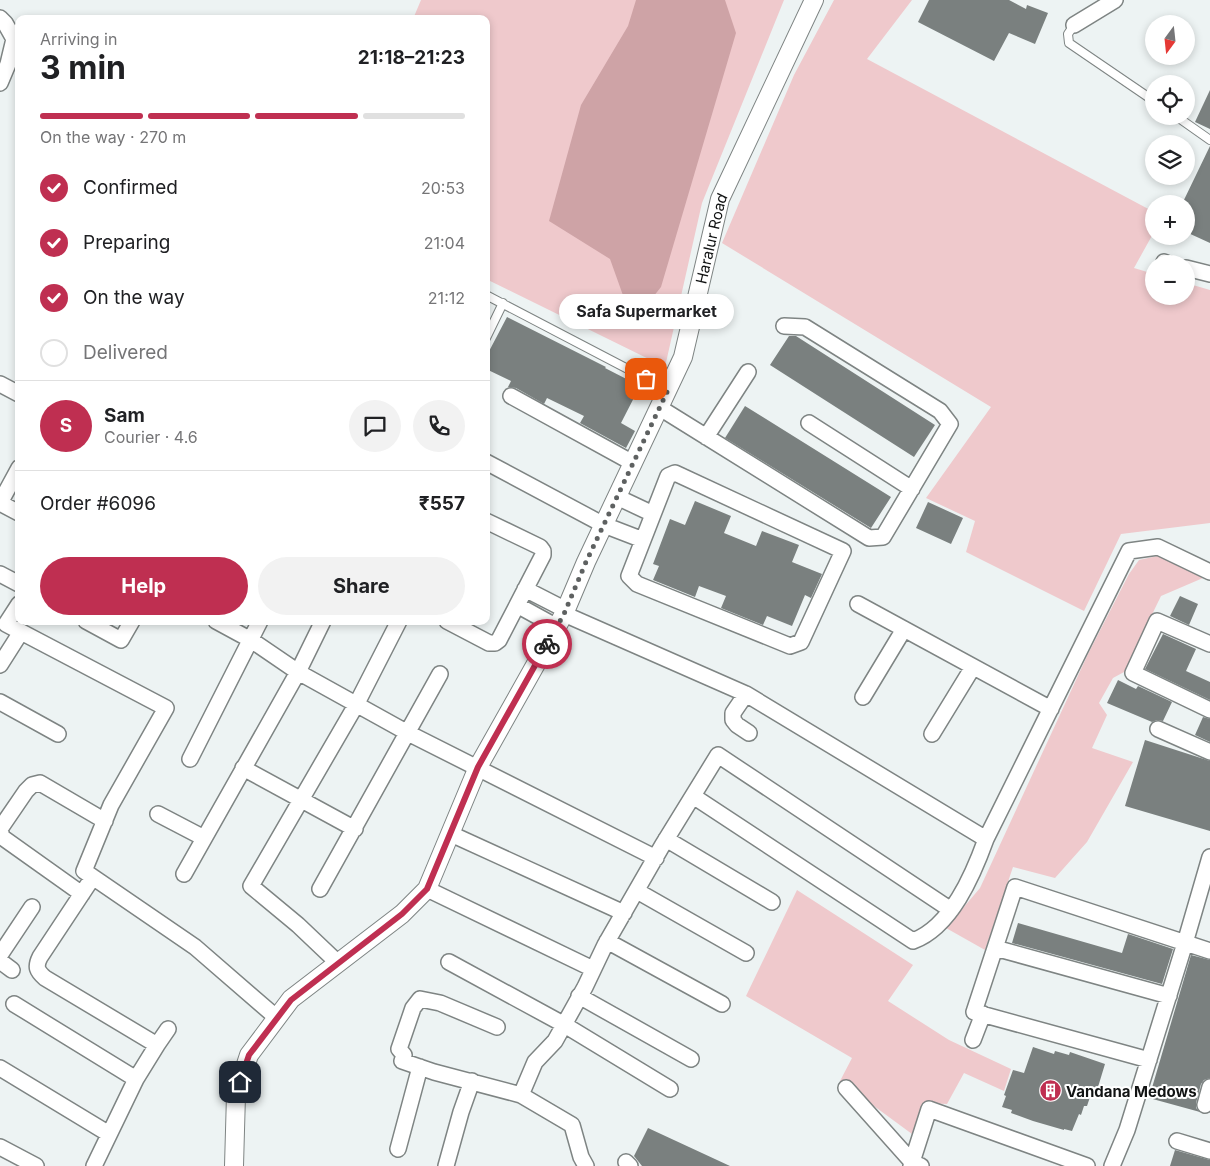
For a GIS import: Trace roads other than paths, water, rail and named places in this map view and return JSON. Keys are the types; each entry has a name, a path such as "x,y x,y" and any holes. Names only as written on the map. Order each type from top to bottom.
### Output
{"street":[{"name":"Haralur Road","path":"234,1166 236,1095 249,1055 291,1000 402,914 427,889 478,767 562,617 683,357 720,198 814,0"},
{"path":"1074,25 1115,0"},
{"path":"0,18 6,23 14,39 8,64 0,82"},
{"path":"1195,270 1210,274"},
{"path":"660,408 869,538 883,537 950,424 940,411 805,327 784,326"},
{"path":"706,437 748,372"},
{"path":"0,384 15,392"},
{"path":"511,396 633,463"},
{"path":"810,423 912,489"},
{"path":"490,464 604,525 643,540"},
{"path":"675,474 843,551 801,642 790,646 637,584 629,576 653,514 668,476 675,474"},
{"path":"15,475 0,503 15,511"},
{"path":"617,497 653,514"},
{"path":"455,625 489,643 495,643 499,640 543,555 540,547 490,522"},
{"path":"693,796 913,941 926,936 951,910 974,871 986,839 1129,552 1158,546 1210,572"},
{"path":"0,574 15,582"},
{"path":"525,589 562,617"},
{"path":"858,604 1051,709"},
{"path":"517,605 562,617 746,694 986,839"},
{"path":"15,610 6,624 166,708 112,805 84,871 195,947 277,1018"},
{"path":"1210,644 1157,621 1133,673 1210,710"},
{"path":"93,625 121,640 130,625"},
{"path":"223,625 251,640 298,672 356,705 656,858"},
{"path":"190,759 258,625"},
{"path":"184,874 298,672 321,625"},
{"path":"338,963 298,925 250,886 356,705 397,625"},
{"path":"864,697 904,629"},
{"path":"0,665 22,632"},
{"path":"932,734 973,667"},
{"path":"320,889 440,674"},
{"path":"746,694 733,713 733,720 749,733"},
{"path":"0,702 58,734"},
{"path":"1158,729 1210,752"},
{"path":"521,1095 535,1062 555,1041 607,941 666,839 718,755 951,910"},
{"path":"243,768 355,829"},
{"path":"82,894 2,837 0,829 26,791 32,785 40,783 105,821"},
{"path":"158,814 204,838"},
{"path":"451,834 624,913"},
{"path":"666,839 772,902"},
{"path":"1112,1166 1127,1130 1210,857"},
{"path":"93,877 40,957 36,964 38,972 157,1045"},
{"path":"1149,1060 974,1012 1015,887 1210,951"},
{"path":"427,889 593,969"},
{"path":"637,891 746,954"},
{"path":"0,956 32,907"},
{"path":"607,941 722,1004"},
{"path":"995,948 1169,996"},
{"path":"449,962 563,1024 670,1089"},
{"path":"579,996 691,1059"},
{"path":"497,1027 440,1002 420,999 413,1008 399,1049 404,1055 402,1061 434,1072 521,1095 572,1125 581,1157 586,1166"},
{"path":"14,1004 136,1079"},
{"path":"973,1040 983,1014"},
{"path":"94,1166 136,1079 168,1028"},
{"path":"398,1149 420,1067"},
{"path":"0,1068 109,1134"},
{"path":"446,1166 472,1081"},
{"path":"1205,1105 1210,1087"},
{"path":"846,1088 914,1165"},
{"path":"914,1165 929,1109 1087,1166"},
{"path":"1177,1141 1210,1151"},
{"path":"0,1147 35,1166"}],"lane":[{"path":"1074,25 1068,34 1069,43 1145,95"},
{"path":"1189,125 1210,140"},
{"path":"490,297 668,390"},
{"path":"490,330 503,303"}],"place":[{"name":"Safa Supermarket","path":"646,379"},
{"name":"Vandana Medows","path":"1050,1091"}]}
